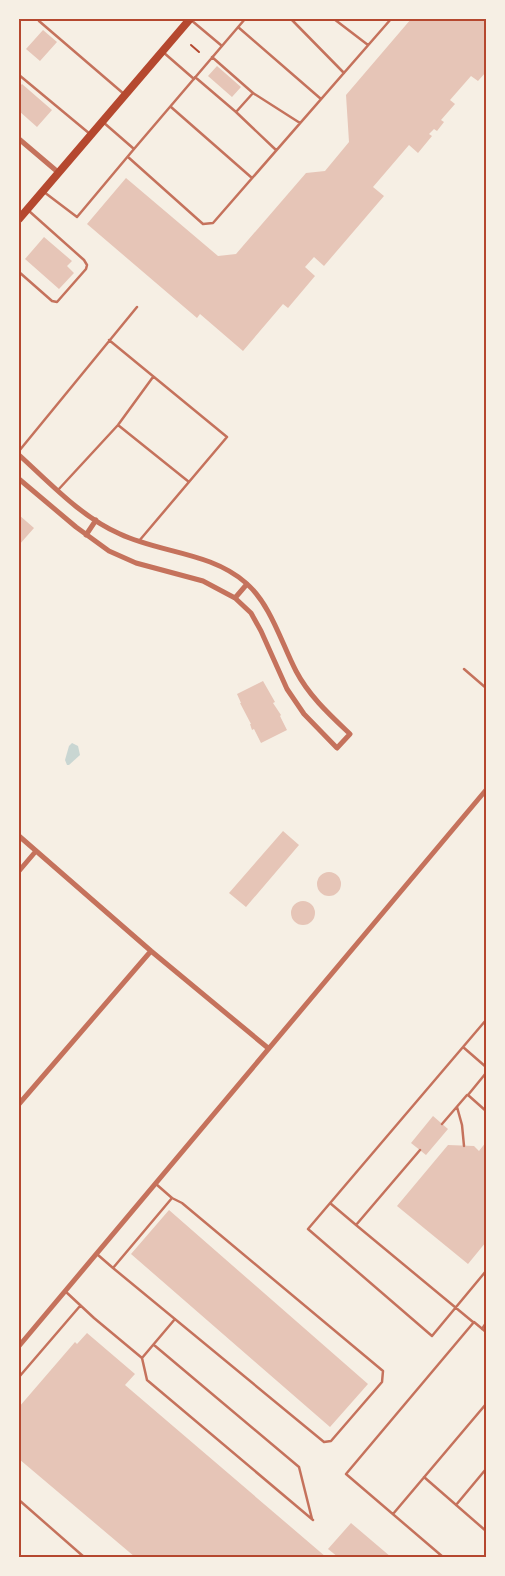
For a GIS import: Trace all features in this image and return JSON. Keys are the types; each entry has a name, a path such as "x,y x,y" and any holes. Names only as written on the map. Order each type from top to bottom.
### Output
{"main road":[{"path":"19,219 190,19"}],"street":[{"path":"19,139 59,173"},
{"path":"19,455 82,511 119,534 214,563 232,572 247,584 267,610 297,672 310,693 330,716 350,734 337,748 304,714 278,671 251,613 235,598 202,580 144,565 109,551 86,535 19,479"},
{"path":"86,535 96,520"},
{"path":"235,598 247,584"},
{"path":"19,1346 486,790"},
{"path":"19,836 151,951 268,1048"},
{"path":"19,871 36,851"},
{"path":"19,1104 151,951"}],"lane":[{"path":"190,19 222,46"},
{"path":"43,191 77,217 245,19"},
{"path":"291,19 344,73"},
{"path":"334,19 368,45"},
{"path":"128,157 203,224 213,222 390,19"},
{"path":"39,21 126,94"},
{"path":"238,28 321,99"},
{"path":"162,52 236,112 276,150"},
{"path":"212,57 253,92 300,123"},
{"path":"19,75 67,113 91,135"},
{"path":"236,112 253,92"},
{"path":"171,106 252,178"},
{"path":"103,121 134,150"},
{"path":"19,272 52,301 57,302 86,269 87,265 84,260 27,210"},
{"path":"19,450 137,307"},
{"path":"109,340 227,437 139,541"},
{"path":"58,490 118,425 153,377"},
{"path":"118,425 189,482"},
{"path":"464,669 486,688"},
{"path":"486,1020 308,1229 432,1336 486,1271"},
{"path":"463,1047 486,1067"},
{"path":"442,1124 486,1073"},
{"path":"468,1094 486,1111"},
{"path":"457,1107 462,1125 464,1146"},
{"path":"356,1225 420,1150"},
{"path":"96,1254 324,1442 331,1441 382,1382 383,1371 156,1183"},
{"path":"113,1268 172,1198"},
{"path":"330,1203 486,1332"},
{"path":"65,1291 142,1358 147,1380 312,1520 299,1467 154,1344"},
{"path":"19,1377 80,1306"},
{"path":"142,1358 175,1319"},
{"path":"443,1557 346,1474 474,1322"},
{"path":"482,1329 486,1324"},
{"path":"393,1514 486,1404"},
{"path":"456,1505 486,1469"},
{"path":"424,1477 486,1531"},
{"path":"19,1500 84,1557"}],"path":[{"path":"191,45 199,52"}],"shaded area":[{"path":"72,743 78,746 80,755 67,765 65,760 69,746"}],"building":[{"path":"411,19 486,19 486,72 478,81 471,76 450,100 455,104 441,120 444,122 437,131 434,129 429,134 432,136 418,153 409,145 373,187 384,196 324,266 314,257 305,267 315,276 288,308 283,304 243,351 200,314 197,318 87,224 126,178 218,256 236,254 306,173 325,171 349,142 346,95"},
{"path":"43,30 57,42 40,61 26,49"},
{"path":"217,66 241,87 232,97 208,76"},
{"path":"22,84 52,110 37,127 19,111 19,87"},
{"path":"44,237 72,261 67,266 74,273 59,289 25,259"},
{"path":"19,515 34,528 19,545"},
{"path":"263,681 275,702 273,703 281,715 287,730 261,743 254,729 252,730 237,694"},
{"path":"283,831 299,845 246,907 229,893"},
{"path":"329,872 334,873 340,879 340,889 334,895 329,896 324,895 318,889 317,884 318,879 324,873"},
{"path":"298,901 308,901 315,908 315,918 308,925 298,925 291,918 291,908"},
{"path":"433,1116 448,1129 426,1155 411,1143"},
{"path":"486,1142 486,1242 468,1264 397,1206 448,1145 474,1146 479,1151"},
{"path":"169,1210 368,1384 330,1427 131,1254"},
{"path":"87,1333 135,1374 125,1385 326,1557 135,1557 19,1459 19,1407 75,1342 77,1344"},
{"path":"351,1523 391,1557 338,1557 328,1549"}]}
